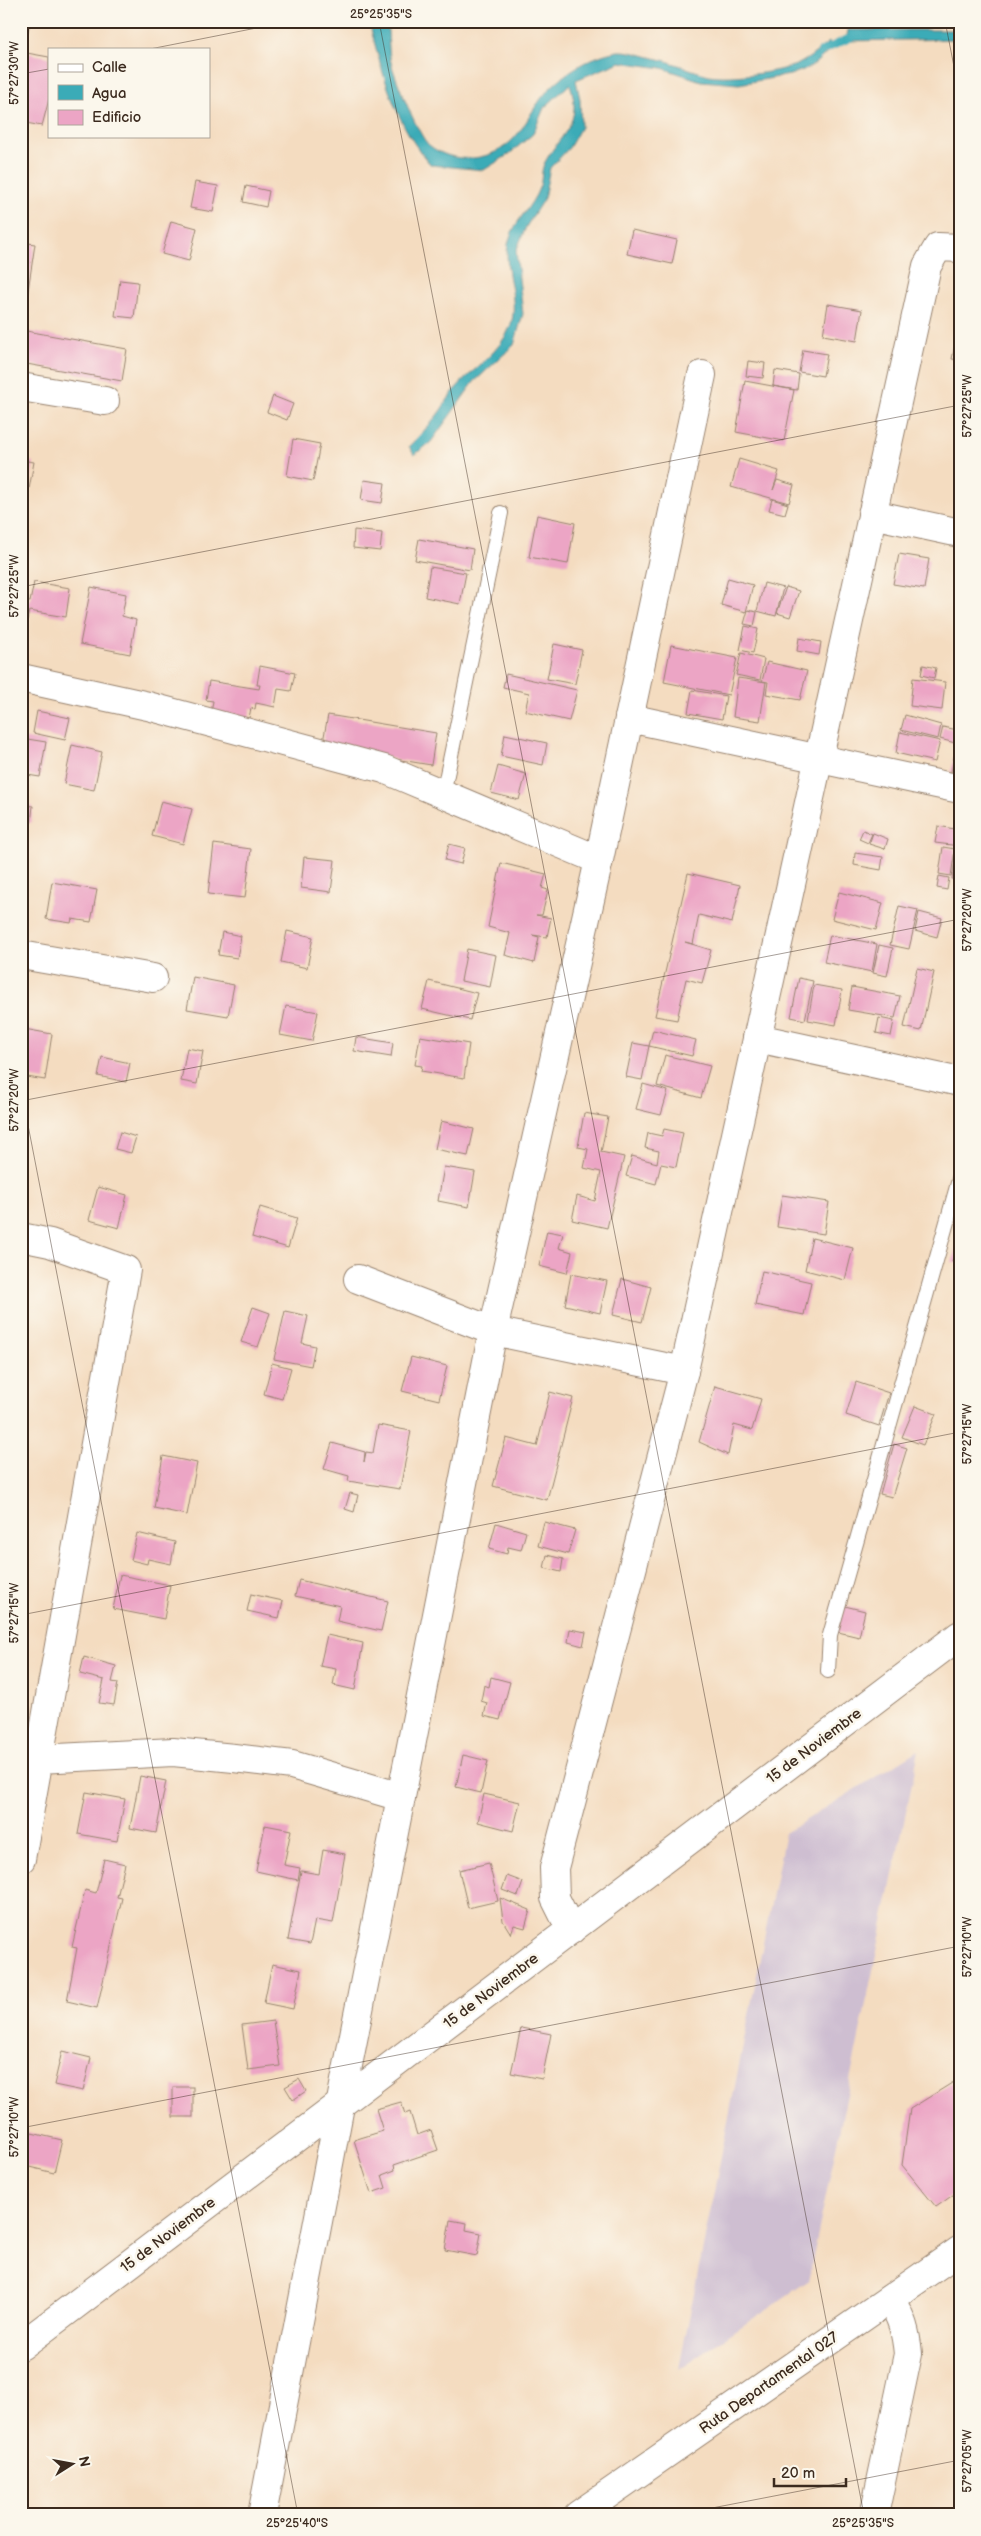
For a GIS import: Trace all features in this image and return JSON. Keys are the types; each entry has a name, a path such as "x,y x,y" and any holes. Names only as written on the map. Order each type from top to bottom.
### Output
{"street":[{"path":"571,1930 556,1898 554,1868 684,1371 927,266 938,247 960,248"},
{"path":"262,2515 492,1331 599,860 702,375"},
{"path":"21,388 105,400"},
{"path":"872,514 960,533"},
{"path":"21,678 148,706 384,769 599,860"},
{"path":"629,718 960,789"},
{"path":"21,955 153,978"},
{"path":"757,1038 960,1082"},
{"path":"21,1237 50,1243 126,1270 21,1859"},
{"path":"358,1279 492,1331 684,1371"},
{"name":"15 de Noviembre","path":"21,2346 960,1635"},
{"path":"39,1759 173,1752 234,1758 292,1765 401,1797"},
{"name":"Ruta Departamental 027","path":"578,2515 960,2250"},
{"path":"874,2515 908,2354 906,2331 890,2299"}],"lane":[{"path":"443,794 501,513"},
{"path":"828,1672 830,1635 960,1176"}],"shaded area":[{"path":"919,1750 808,2281 679,2369 785,1833"}],"water":[{"path":"369,21 387,21 392,66 408,108 425,140 438,151 459,158 480,157 490,154 509,143 547,91 574,68 596,57 618,51 628,52 709,75 729,76 771,72 794,66 809,58 829,42 831,49 811,67 790,75 739,84 701,81 662,68 620,62 576,80 580,99 581,127 569,148 550,168 544,198 526,227 516,251 523,314 514,345 474,382 431,442 414,455 409,446 435,418 457,387 486,359 506,336 513,316 507,262 509,240 515,226 536,195 545,162 569,127 574,109 573,98 570,84 544,108 533,134 508,155 484,170 431,165 419,150 399,116 379,59"},
{"path":"848,30 960,30 960,39 846,41"}],"building":[{"path":"21,21 30,21 27,37 21,36"},
{"path":"21,52 48,57 48,103 42,126 21,122"},
{"path":"195,182 218,186 213,212 190,208"},
{"path":"246,186 269,191 266,207 243,202"},
{"path":"171,221 197,228 189,261 162,254"},
{"path":"632,230 677,240 672,264 627,254"},
{"path":"21,242 35,244 24,317 21,317"},
{"path":"120,280 138,282 134,318 115,316"},
{"path":"828,304 862,310 857,341 823,335"},
{"path":"21,330 127,349 122,381 21,363"},
{"path":"958,331 960,331 960,360 952,359"},
{"path":"803,350 827,354 823,376 799,372"},
{"path":"748,361 765,363 763,378 746,376"},
{"path":"775,370 799,374 797,390 773,386"},
{"path":"745,381 794,390 784,441 736,432"},
{"path":"273,396 293,404 287,420 267,412"},
{"path":"293,439 320,444 313,481 287,476"},
{"path":"739,459 779,471 773,490 777,480 794,485 789,503 731,487"},
{"path":"21,460 34,462 29,489 21,487"},
{"path":"364,480 385,483 382,503 361,500"},
{"path":"772,499 788,504 785,514 769,510"},
{"path":"537,515 575,523 568,564 529,557"},
{"path":"354,530 382,533 380,551 353,548"},
{"path":"419,539 473,549 470,570 415,560"},
{"path":"899,554 929,559 924,589 893,584"},
{"path":"430,567 466,573 460,604 425,597"},
{"path":"728,578 753,585 746,612 721,605"},
{"path":"34,582 70,588 66,617 29,611 23,639 21,638 21,601 30,602"},
{"path":"764,583 783,588 776,616 757,611"},
{"path":"91,587 126,594 122,616 136,620 130,654 80,644"},
{"path":"786,587 799,591 790,617 777,613"},
{"path":"748,610 757,612 754,626 744,624"},
{"path":"745,626 758,629 753,653 740,650"},
{"path":"799,638 821,642 819,655 797,651"},
{"path":"554,644 582,650 575,684 547,679"},
{"path":"671,645 737,658 729,695 664,682"},
{"path":"741,653 764,659 760,680 736,675"},
{"path":"767,662 807,671 800,700 766,694 768,682 762,681"},
{"path":"923,665 936,668 934,678 921,675"},
{"path":"260,666 295,673 291,691 278,689 275,707 256,703 255,709 251,708 246,733 209,726 213,701 206,700 209,681 259,689 260,685 257,685"},
{"path":"506,674 577,690 569,721 525,711 529,693 503,687"},
{"path":"738,678 766,682 760,721 733,717"},
{"path":"913,678 945,682 942,710 910,706"},
{"path":"692,690 726,696 722,719 688,713"},
{"path":"37,711 70,718 65,740 33,733"},
{"path":"328,715 436,733 431,765 322,747"},
{"path":"905,715 941,725 938,739 901,730"},
{"path":"943,727 958,730 955,743 940,739"},
{"path":"900,732 940,741 935,762 896,753"},
{"path":"505,734 547,743 543,765 501,756"},
{"path":"960,734 960,773 951,772"},
{"path":"21,738 46,742 40,777 21,774"},
{"path":"72,745 102,752 94,790 64,784"},
{"path":"498,766 526,774 519,800 491,793"},
{"path":"161,801 192,809 183,844 152,836"},
{"path":"21,805 33,806 31,823 21,821"},
{"path":"938,826 960,830 960,846 935,843"},
{"path":"863,830 872,834 868,843 859,839"},
{"path":"873,833 888,839 885,849 869,844"},
{"path":"214,844 251,849 245,898 208,894"},
{"path":"449,844 465,848 461,864 445,860"},
{"path":"943,847 955,849 951,876 939,874"},
{"path":"957,848 960,848 960,880 952,879"},
{"path":"855,853 883,857 881,870 854,865"},
{"path":"304,857 335,860 331,892 301,888"},
{"path":"501,863 546,874 542,888 548,890 542,915 536,915 551,918 547,937 532,935 539,937 534,963 505,955 510,933 488,927"},
{"path":"688,873 740,885 732,923 699,915 693,944 685,942 711,950 702,983 686,979 677,1020 655,1016"},
{"path":"939,876 949,878 947,890 937,888"},
{"path":"52,882 97,890 91,922 72,919 71,923 46,919"},
{"path":"839,892 883,903 876,930 832,919"},
{"path":"899,906 918,910 909,949 890,945"},
{"path":"919,912 942,918 937,937 915,931"},
{"path":"287,931 313,937 307,968 281,962"},
{"path":"222,932 241,936 237,958 218,955"},
{"path":"830,935 877,944 872,972 824,962"},
{"path":"879,945 893,948 887,976 873,973"},
{"path":"467,949 496,955 490,987 461,981"},
{"path":"917,968 934,972 921,1031 904,1027"},
{"path":"193,977 234,985 228,1016 187,1009"},
{"path":"799,978 813,981 805,1020 791,1017"},
{"path":"429,981 477,993 470,1020 422,1009"},
{"path":"814,985 842,990 836,1025 808,1020"},
{"path":"852,987 900,996 895,1018 848,1010"},
{"path":"286,1006 318,1012 312,1041 280,1035"},
{"path":"879,1018 894,1021 891,1036 876,1033"},
{"path":"24,1029 52,1034 45,1080 21,1076 21,1046"},
{"path":"653,1030 696,1040 692,1056 649,1046"},
{"path":"420,1036 469,1044 464,1078 421,1071 422,1066 415,1065"},
{"path":"356,1037 393,1043 391,1057 354,1051"},
{"path":"633,1043 649,1046 642,1080 626,1077"},
{"path":"187,1048 203,1051 197,1084 181,1081"},
{"path":"665,1055 710,1066 701,1098 657,1086"},
{"path":"102,1057 130,1063 126,1082 98,1076"},
{"path":"643,1084 668,1091 661,1115 636,1109"},
{"path":"584,1113 608,1117 601,1152 624,1157 607,1228 572,1220 577,1196 595,1201 601,1172 584,1168 588,1149 578,1147"},
{"path":"441,1121 474,1129 468,1156 435,1149"},
{"path":"664,1129 683,1133 676,1167 661,1164 656,1184 626,1176 632,1156 657,1163 659,1151 645,1148 648,1133 662,1136"},
{"path":"120,1132 136,1137 131,1153 115,1149"},
{"path":"444,1167 475,1172 469,1207 438,1201"},
{"path":"98,1187 127,1195 119,1228 89,1220"},
{"path":"782,1195 829,1202 824,1234 777,1227"},
{"path":"260,1207 297,1218 288,1248 252,1237"},
{"path":"547,1231 563,1234 559,1248 572,1252 567,1273 539,1266"},
{"path":"812,1238 853,1248 845,1280 805,1270"},
{"path":"960,1238 960,1264 952,1262"},
{"path":"762,1271 811,1282 804,1315 755,1305"},
{"path":"571,1274 607,1281 600,1313 565,1305"},
{"path":"622,1279 651,1287 642,1322 613,1315"},
{"path":"253,1307 270,1313 258,1347 241,1342"},
{"path":"285,1311 308,1316 302,1343 315,1346 311,1366 274,1359"},
{"path":"411,1357 447,1366 439,1400 402,1391"},
{"path":"272,1363 291,1368 282,1399 264,1394"},
{"path":"856,1382 889,1393 879,1426 846,1415"},
{"path":"715,1386 761,1399 752,1430 734,1425 728,1455 699,1442"},
{"path":"550,1392 573,1398 547,1500 493,1486 506,1438 537,1446"},
{"path":"915,1406 936,1414 923,1445 902,1437"},
{"path":"378,1425 411,1431 400,1489 348,1481 349,1476 324,1469 332,1443 365,1452 364,1462 366,1452 373,1453"},
{"path":"894,1444 907,1448 892,1497 880,1494"},
{"path":"163,1456 197,1463 187,1515 154,1508"},
{"path":"350,1493 358,1495 354,1512 345,1509"},
{"path":"544,1522 575,1530 568,1554 538,1546"},
{"path":"496,1523 526,1532 521,1550 508,1547 507,1554 489,1549"},
{"path":"137,1533 175,1542 171,1564 148,1559 147,1564 131,1560"},
{"path":"547,1555 563,1559 561,1572 544,1568"},
{"path":"120,1575 170,1585 164,1619 113,1609"},
{"path":"299,1580 388,1601 381,1631 337,1621 340,1606 295,1596"},
{"path":"251,1594 283,1601 279,1618 247,1611"},
{"path":"841,1605 865,1611 859,1637 834,1631"},
{"path":"570,1629 586,1632 583,1646 568,1642"},
{"path":"327,1635 363,1643 355,1690 333,1685 336,1669 320,1666"},
{"path":"84,1657 116,1666 112,1682 118,1683 114,1705 99,1703 104,1680 80,1674"},
{"path":"491,1677 510,1682 500,1720 484,1716 487,1703 481,1701 484,1685 489,1687"},
{"path":"463,1755 488,1761 481,1793 456,1787"},
{"path":"140,1776 166,1781 156,1833 130,1828"},
{"path":"86,1792 125,1799 117,1841 78,1834"},
{"path":"484,1794 520,1802 513,1831 478,1822"},
{"path":"265,1825 291,1830 284,1865 300,1868 298,1880 256,1871"},
{"path":"323,1850 345,1854 333,1923 315,1920 310,1944 288,1940 301,1871 319,1874"},
{"path":"104,1859 125,1864 117,1897 122,1898 97,2008 67,2001 77,1948 72,1947 85,1890 96,1893"},
{"path":"489,1863 498,1901 468,1908 459,1870"},
{"path":"507,1876 523,1882 518,1896 502,1890"},
{"path":"500,1898 530,1910 525,1928 514,1925 511,1934 503,1921"},
{"path":"272,1964 301,1970 293,2009 264,2003"},
{"path":"273,2021 280,2066 248,2070 242,2025"},
{"path":"521,2028 551,2034 542,2079 511,2073"},
{"path":"62,2051 91,2058 83,2091 54,2085"},
{"path":"960,2078 960,2190 936,2207 902,2165 910,2109"},
{"path":"299,2079 306,2091 293,2100 285,2087"},
{"path":"173,2087 193,2087 193,2117 173,2117"},
{"path":"401,2102 405,2114 410,2112 417,2135 431,2130 438,2150 394,2165 395,2170 382,2175 386,2188 371,2193 354,2140 383,2131 376,2109"},
{"path":"23,2131 62,2140 54,2173 21,2165"},
{"path":"450,2220 467,2223 466,2230 481,2233 477,2256 445,2250"}],"waterway":[{"path":"822,51 854,36"}]}
